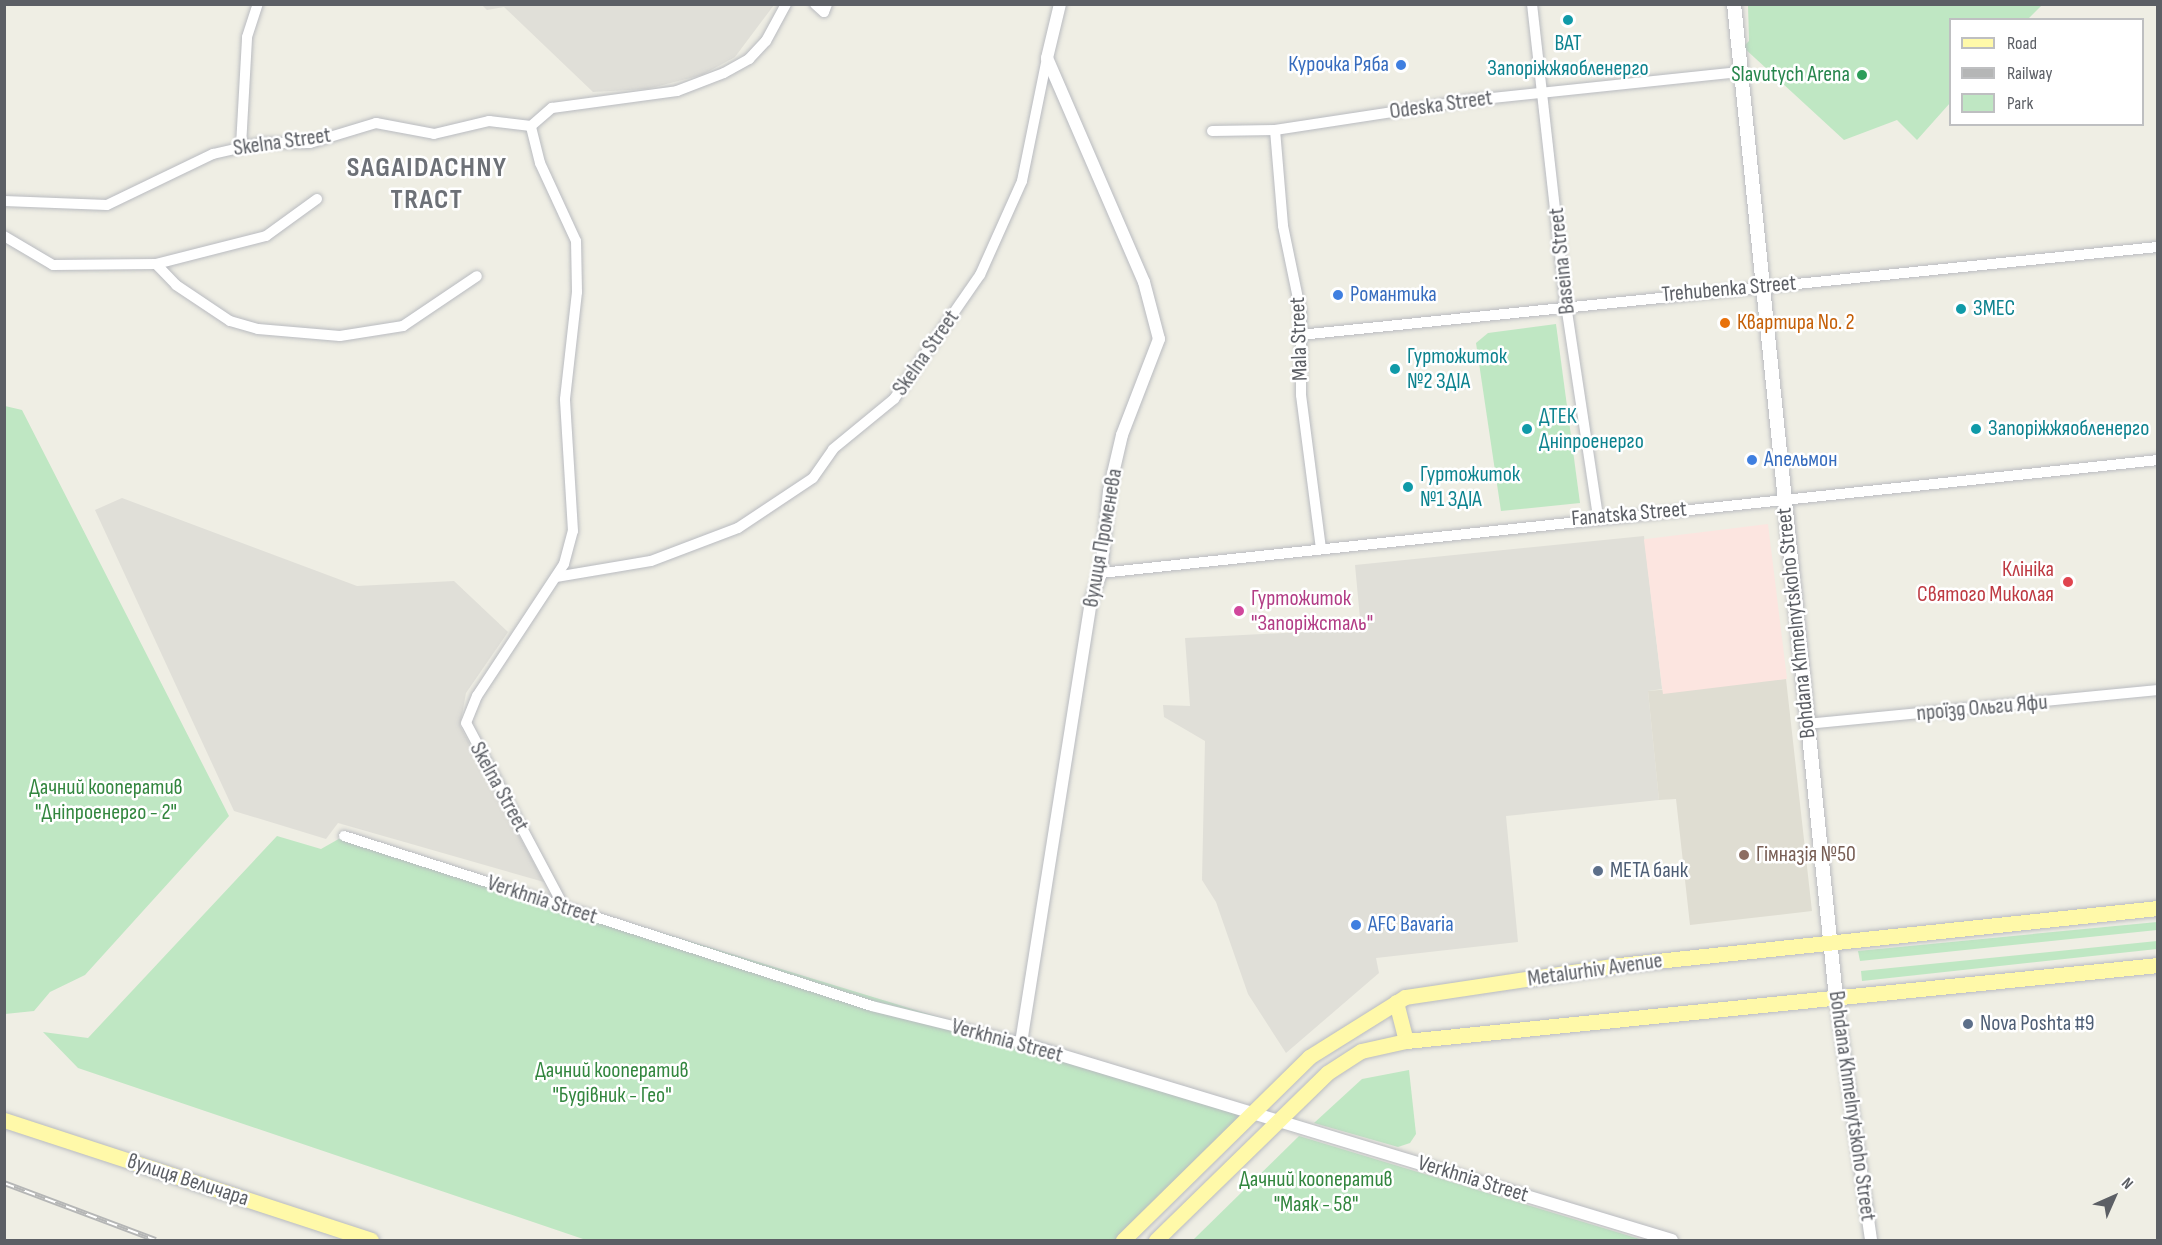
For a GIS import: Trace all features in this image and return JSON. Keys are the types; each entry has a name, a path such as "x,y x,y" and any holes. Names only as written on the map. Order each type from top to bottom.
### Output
{"main road":[{"name":"Bohdana Khmelnytskoho Street","path":"1734,4 1828,941 1836,997"},
{"name":"Metalurhiv Avenue","path":"1123,1240 1309,1058 1396,1002 1619,965 1828,941 2157,908"},
{"path":"1156,1240 1327,1073 1361,1051 1406,1041 2157,965"},
{"path":"1396,1002 1406,1041"},
{"name":"вулиця Величара","path":"4,1120 371,1240"}],"street":[{"path":"241,146 247,37 258,4"},
{"path":"531,126 552,108 677,91 724,73 749,59 766,41 786,4"},
{"path":"815,4 824,12 827,4"},
{"name":"Skelna Street","path":"556,578 651,561 738,528 813,478 833,449 894,399 980,275 1022,181 1060,4"},
{"name":"Baseina Street","path":"1532,4 1566,305 1598,516"},
{"name":"вулиця Променева","path":"1021,1043 1091,601 1101,573 1108,491 1122,435 1152,365 1158,330 1144,282 1047,58"},
{"name":"Odeska Street","path":"1212,130 1275,130 1542,93 1741,72"},
{"name":"Skelna Street","path":"4,201 106,205 213,154 241,146 310,143 376,123 434,134 502,119 531,126 540,163 576,241 578,292 565,399 573,531 556,578 477,696 466,723 564,907"},
{"name":"Mala Street","path":"1275,130 1300,335 1301,395 1321,548"},
{"path":"4,236 53,265 156,264 266,236 317,199"},
{"name":"Trehubenka Street","path":"1300,335 1566,305 2157,247"},
{"path":"156,264 176,285 230,321 258,329 340,336 402,326 477,276"},
{"name":"Fanatska Street","path":"1101,573 1598,516 2157,460"},
{"name":"проїзд Ольги Яфи","path":"1806,724 2157,690"},
{"name":"Verkhnia Street","path":"344,836 872,1006 1021,1043 1672,1240"},
{"name":"Bohdana Khmelnytskoho Street","path":"1836,997 1871,1240"}],"shaded area":[{"path":"482,5 774,5 735,57 702,75 647,89 593,92 504,7 487,10"},
{"path":"122,498 357,586 454,581 508,632 466,693 460,726 544,882 338,823 326,839 234,811 95,510"},
{"path":"1768,524 1787,679 1663,694 1644,539"},
{"path":"1644,536 1662,689 1648,691 1659,800 1506,816 1518,942 1376,958 1379,973 1286,1053 1248,994 1216,902 1202,880 1205,741 1164,717 1163,705 1190,706 1185,638 1361,629 1355,565"},
{"name":"Гімназія №50","path":"1786,679 1812,911 1690,925 1676,799 1659,800 1648,691"}],"green space":[{"name":"Slavutych Arena","path":"1748,5 2042,5 2029,18 1949,18 1949,104 1917,140 1897,120 1844,140 1743,47 1749,41"},
{"path":"1556,324 1580,503 1501,511 1476,343 1488,333"},
{"name":"Дачний кооператив \"Дніпроенерго - 2\"","path":"5,406 22,410 229,816 85,975 50,992 34,1011 5,1014"},
{"name":"Дачний кооператив \"Будівник - Гео\"","path":"277,836 321,849 344,836 1254,1113 1123,1240 586,1240 78,1068 43,1032 88,1038"},
{"path":"2157,922 2157,930 1860,961 1858,951"},
{"path":"2157,941 2157,949 1862,981 1861,971"},
{"path":"1409,1070 1416,1134 1410,1143 1398,1147 1314,1123 1362,1079"},
{"name":"Дачний кооператив \"Маяк - 58\"","path":"1299,1136 1643,1240 1193,1240"}],"railway":[{"path":"4,1183 156,1240"}],"place":[{"name":"ВАТ Запоріжжяобленерго","path":"1568,20"},
{"name":"Курочка Ряба","path":"1401,65"},
{"name":"Slavutych Arena","path":"1862,75"},
{"name":"Романтика","path":"1338,295"},
{"name":"ЗМЕС","path":"1961,309"},
{"name":"Квартира No. 2","path":"1725,323"},
{"name":"Гуртожиток №2 ЗДІА","path":"1395,369"},
{"name":"ДТЕК Дніпроенерго","path":"1527,429"},
{"name":"Запоріжжяобленерго","path":"1976,429"},
{"name":"Апельмон","path":"1752,460"},
{"name":"Гуртожиток №1 ЗДІА","path":"1408,487"},
{"name":"Клініка Святого Миколая","path":"2068,582"},
{"name":"Гуртожиток \"Запоріжсталь\"","path":"1239,611"},
{"name":"Гімназія №50","path":"1744,855"},
{"name":"МЕТА банк","path":"1598,871"},
{"name":"AFC Bavaria","path":"1356,925"},
{"name":"Nova Poshta #9","path":"1968,1024"}],"district":[{"name":"SAGAIDACHNY TRACT","path":"427,184"}]}
